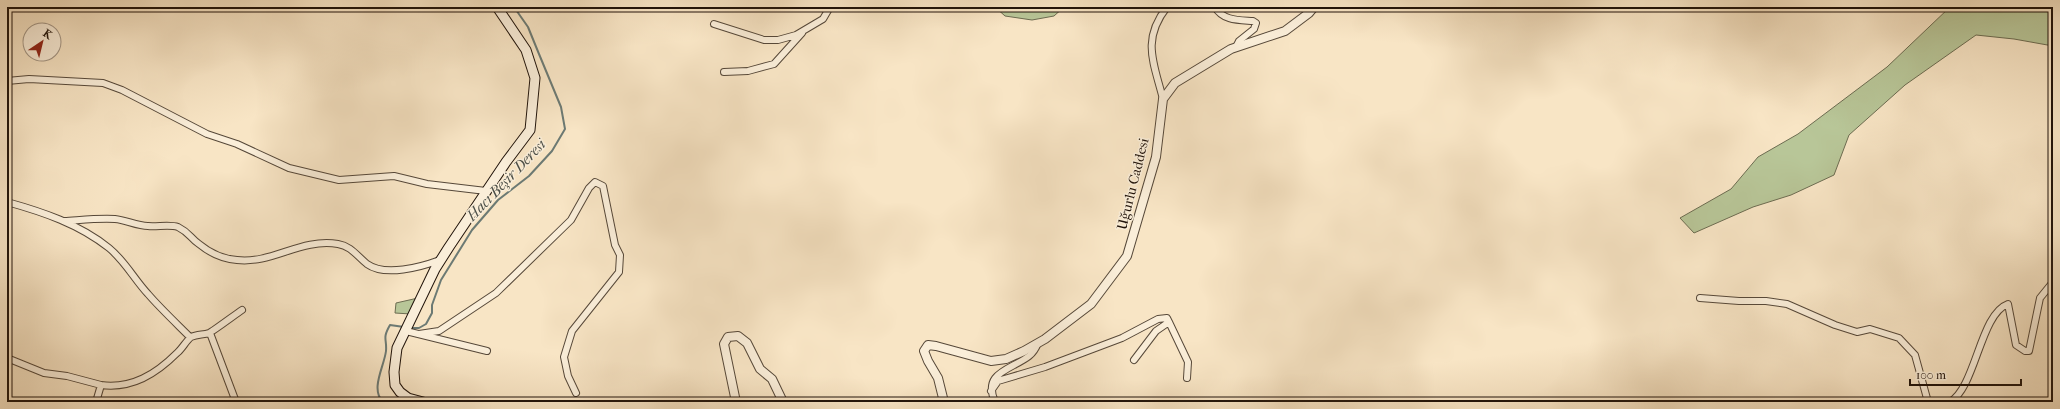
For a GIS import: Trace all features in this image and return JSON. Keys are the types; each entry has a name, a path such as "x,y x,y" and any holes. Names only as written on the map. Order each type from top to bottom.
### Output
{"main road":[{"path":"423,402 408,398 400,392 395,385 394,372 397,348 441,259 486,191 530,130 535,78 526,50 501,9"}],"street":[{"path":"714,24 764,40 778,40 796,35 823,19 830,7"},
{"path":"1163,99 1150,48 1154,29 1167,7"},
{"path":"1215,7 1218,12 1226,18 1253,20 1256,23 1254,29 1239,41 1236,47"},
{"name":"Uğurlu Caddesi","path":"944,402 938,378 924,351 928,345 991,361 1006,359 1038,343 1092,304 1127,256 1156,157 1163,99 1175,83 1236,47 1285,31 1309,13 1314,7"},
{"path":"724,72 748,71 774,64 805,30"},
{"path":"7,80 29,79 103,83 122,90 207,134 237,144 289,168 339,180 394,176 427,184 486,191"},
{"path":"419,334 439,331 496,293 570,220 589,188 595,182 603,186 615,245 620,256 619,272 572,331 564,357 568,376 576,393"},
{"path":"7,202 64,221 88,233 120,258 148,294 190,337"},
{"path":"64,221 116,219 146,226 176,226 189,233 197,243 207,250 221,257 236,260 259,260 312,243 340,244 351,248 368,265 394,270 425,265 441,259"},
{"path":"1950,402 1955,399 1964,388 1986,330 2002,306 2008,304 2016,344 2025,351 2029,351 2040,298 2053,282"},
{"path":"1700,298 1739,301 1766,301 1787,304 1835,325 1857,332 1870,329 1899,338 1916,355 1928,402"},
{"path":"7,358 44,373 66,376 114,387 129,385 164,366 179,352 190,337 210,333 226,320 242,310"},
{"path":"991,391 998,381 1045,367 1122,338 1158,319 1167,318 1188,362 1187,378"},
{"path":"1134,360 1156,331 1169,322"},
{"path":"406,331 487,351"},
{"path":"210,333 236,402"},
{"path":"736,402 724,344 728,337 738,336 747,342 760,369 772,379 783,402"},
{"path":"995,402 991,391 994,378 1031,355 1038,343"},
{"path":"96,402 101,385"}],"green space":[{"path":"995,7 1064,7 1054,16 1032,20 1005,16"},
{"path":"1950,7 2053,7 2053,46 2014,39 1976,35 1905,85 1849,135 1834,175 1791,195 1753,207 1694,233 1680,218 1731,189 1758,157 1798,134 1887,67"},
{"path":"418,298 411,314 395,313 396,303"}],"waterway":[{"name":"Hacı Beşir Deresi","path":"410,328 419,328 426,324 432,313 432,305 441,280 472,230 498,200 529,176 552,151 565,129 561,107 528,27 514,7"},
{"name":"Hacı Beşir Deresi","path":"383,402 379,397 378,384 386,351 386,333 390,325 404,327"}]}
